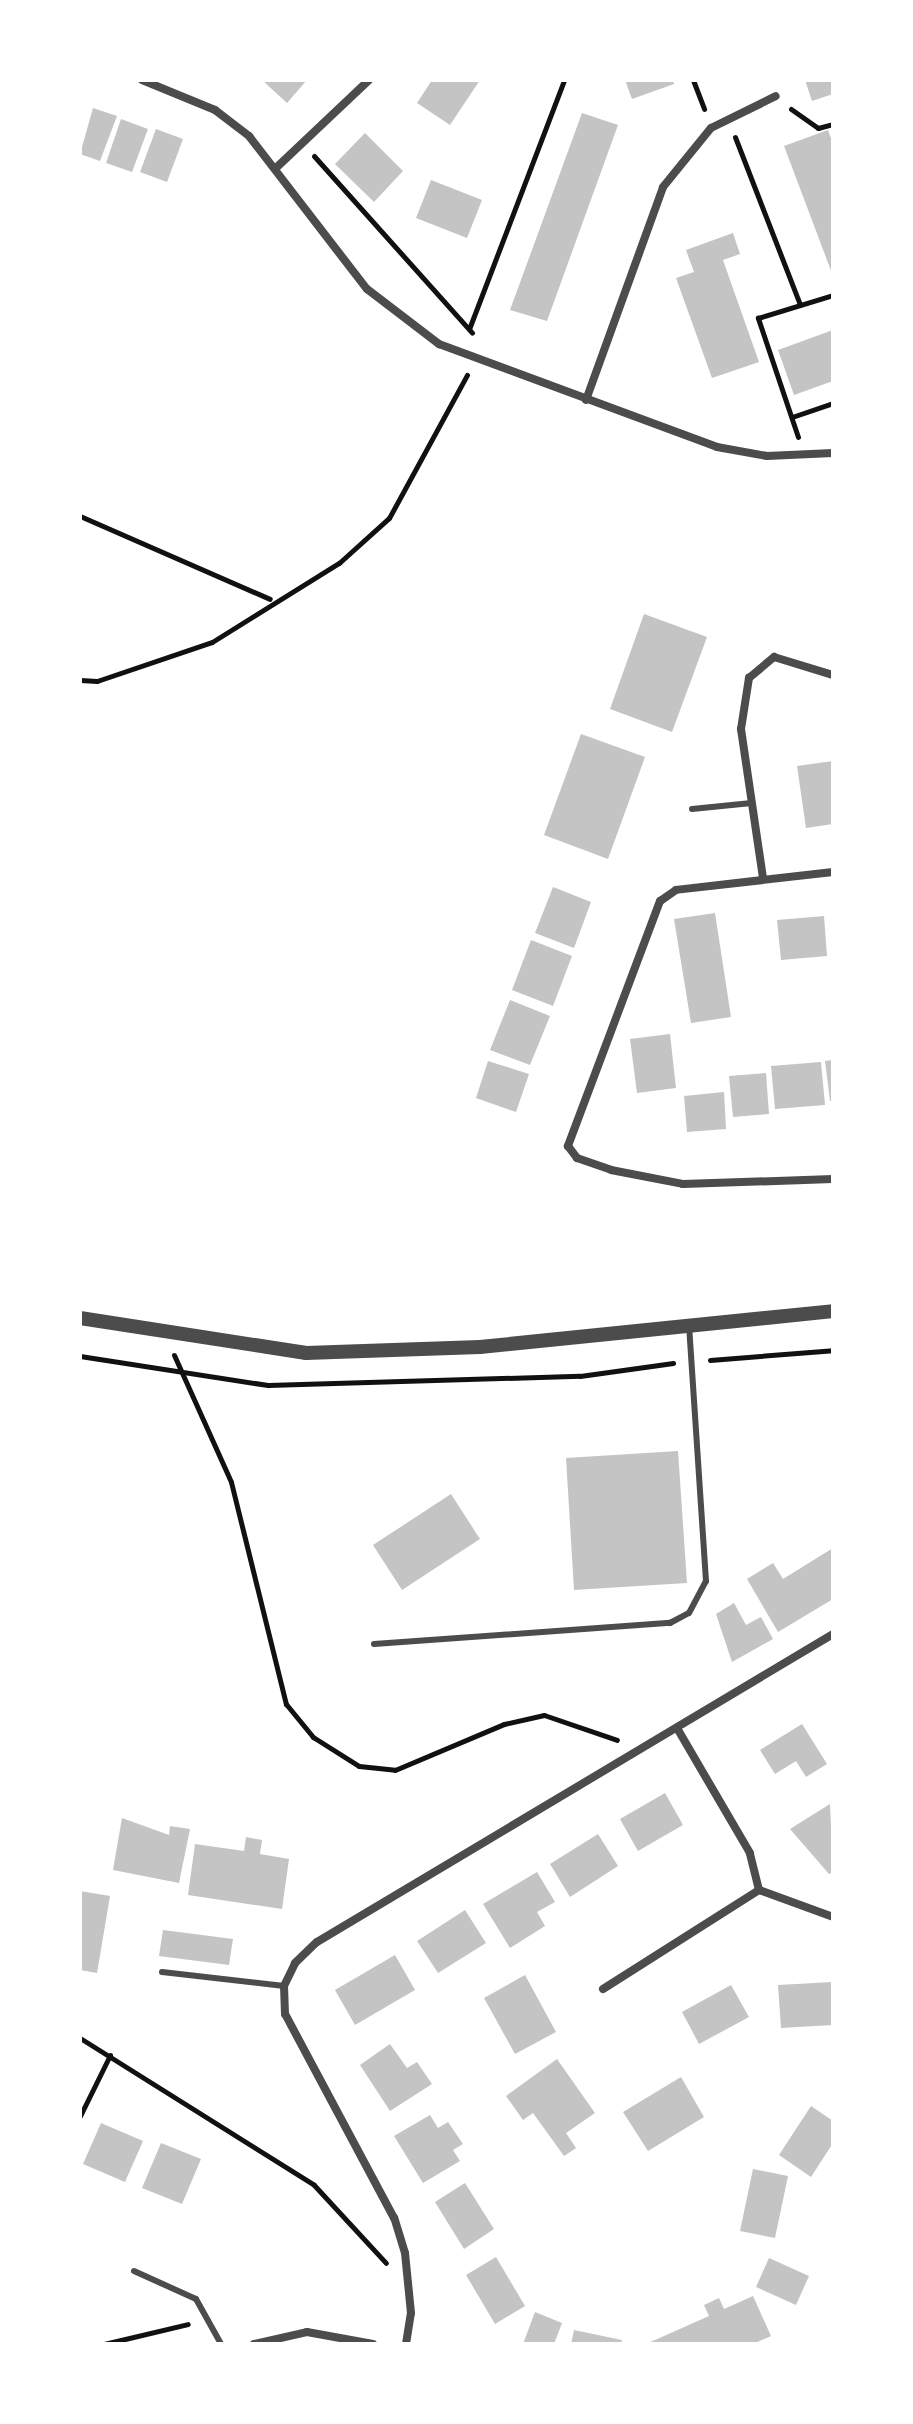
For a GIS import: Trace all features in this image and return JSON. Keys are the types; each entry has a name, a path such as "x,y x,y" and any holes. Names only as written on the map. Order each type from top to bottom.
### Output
{"street":[{"path":"142,80 215,110 277,167 367,289 439,344 717,447 805,457 833,453"},
{"path":"277,167 369,80"},
{"path":"586,400 663,187 711,128 776,96"},
{"path":"763,878 741,729 749,678 774,657 833,675"},
{"path":"833,872 676,890 660,901 568,1146 577,1158 611,1170 683,1184 833,1179"},
{"path":"80,1318 164,1335 306,1353 480,1347 833,1311"},
{"path":"406,2344 410,2286 394,2218 295,2038 284,1986 317,1942 833,1634"},
{"path":"677,1728 750,1853 759,1890"},
{"path":"759,1890 833,1917"},
{"path":"603,1989 759,1890"},
{"path":"254,2344 307,2332 373,2344"}],"lane":[{"path":"692,809 752,803"},
{"path":"374,1644 670,1623 689,1613 706,1581 689,1327"},
{"path":"162,1972 284,1986"},
{"path":"134,2271 196,2299 211,2318 221,2344"}],"path":[{"path":"469,329 564,80"},
{"path":"693,80 711,128"},
{"path":"776,96 818,128 833,124"},
{"path":"727,118 800,305"},
{"path":"305,143 501,368"},
{"path":"805,457 758,318 833,295"},
{"path":"80,680 97,681 212,642 271,599 339,563 389,518 476,358"},
{"path":"792,417 833,403"},
{"path":"80,516 271,599"},
{"path":"164,1335 231,1482 286,1704 313,1737 359,1766 395,1770 504,1724 544,1715 593,1726 639,1752"},
{"path":"80,2038 314,2185 410,2286"},
{"path":"80,2116 110,2055"},
{"path":"104,2344 211,2318"}],"building":[{"path":"262,80 307,80 287,103"},
{"path":"432,80 480,80 450,125 417,103"},
{"path":"625,80 673,80 674,84 632,99"},
{"path":"805,80 833,80 833,94 812,101"},
{"path":"93,108 117,116 100,161 80,154"},
{"path":"582,113 618,125 547,321 510,310"},
{"path":"121,119 148,129 132,172 106,163"},
{"path":"156,129 183,139 167,182 140,172"},
{"path":"828,130 833,144 833,276 784,146"},
{"path":"365,133 403,171 374,202 335,164"},
{"path":"431,180 482,200 467,238 416,218"},
{"path":"733,233 740,254 723,260 759,362 712,378 676,278 694,272 686,250"},
{"path":"833,330 833,381 794,395 778,350"},
{"path":"644,614 707,637 672,732 610,709"},
{"path":"581,734 645,757 608,859 544,835"},
{"path":"833,761 833,824 806,828 797,766"},
{"path":"553,887 591,902 574,948 535,933"},
{"path":"715,913 731,1017 691,1023 674,919"},
{"path":"824,916 827,956 781,960 777,920"},
{"path":"531,940 572,956 553,1006 512,990"},
{"path":"510,1000 550,1016 530,1065 490,1050"},
{"path":"670,1034 676,1088 637,1093 630,1039"},
{"path":"833,1060 833,1101 830,1101 825,1061"},
{"path":"488,1061 529,1074 516,1112 476,1098"},
{"path":"821,1062 825,1105 775,1109 771,1066"},
{"path":"766,1073 769,1114 733,1117 729,1076"},
{"path":"724,1092 726,1129 687,1132 684,1096"},
{"path":"678,1451 687,1583 574,1590 566,1458"},
{"path":"451,1494 480,1539 402,1590 373,1545"},
{"path":"833,1548 833,1599 778,1632 747,1579 773,1563 783,1579"},
{"path":"734,1603 746,1625 761,1617 773,1639 732,1662 716,1614"},
{"path":"802,1724 827,1764 806,1777 796,1761 775,1774 760,1750"},
{"path":"665,1793 683,1825 638,1851 620,1819"},
{"path":"830,1804 833,1872 829,1874 790,1829"},
{"path":"122,1818 169,1835 170,1826 190,1829 179,1883 113,1870"},
{"path":"598,1834 618,1866 570,1897 550,1864"},
{"path":"246,1837 262,1840 260,1854 289,1859 282,1909 188,1895 195,1844 244,1851"},
{"path":"537,1872 555,1902 537,1912 545,1926 510,1948 483,1904"},
{"path":"80,1891 110,1896 97,1973 80,1970"},
{"path":"465,1910 486,1943 438,1973 417,1941"},
{"path":"163,1930 233,1939 229,1965 159,1956"},
{"path":"395,1955 415,1990 355,2025 335,1990"},
{"path":"525,1975 556,2032 515,2054 484,1998"},
{"path":"833,1982 833,2025 781,2028 778,1985"},
{"path":"731,1985 749,2017 699,2044 682,2012"},
{"path":"390,2044 407,2068 417,2062 432,2084 390,2111 360,2065"},
{"path":"557,2059 595,2113 566,2133 576,2148 564,2156 533,2113 523,2120 506,2096"},
{"path":"681,2077 704,2117 648,2151 623,2112"},
{"path":"811,2106 833,2121 833,2143 811,2177 779,2155"},
{"path":"430,2115 438,2128 448,2122 463,2144 453,2150 460,2161 423,2183 394,2136"},
{"path":"101,2123 143,2141 125,2182 83,2164"},
{"path":"161,2143 201,2159 182,2204 142,2188"},
{"path":"753,2169 788,2176 775,2238 740,2231"},
{"path":"465,2183 494,2229 464,2249 435,2202"},
{"path":"496,2257 525,2306 495,2324 466,2275"},
{"path":"769,2258 809,2276 796,2305 756,2287"},
{"path":"753,2296 771,2336 753,2344 646,2344 709,2316 704,2305 719,2298 724,2309"},
{"path":"535,2312 562,2323 554,2344 523,2344"},
{"path":"574,2330 622,2340 621,2344 571,2344"}]}
